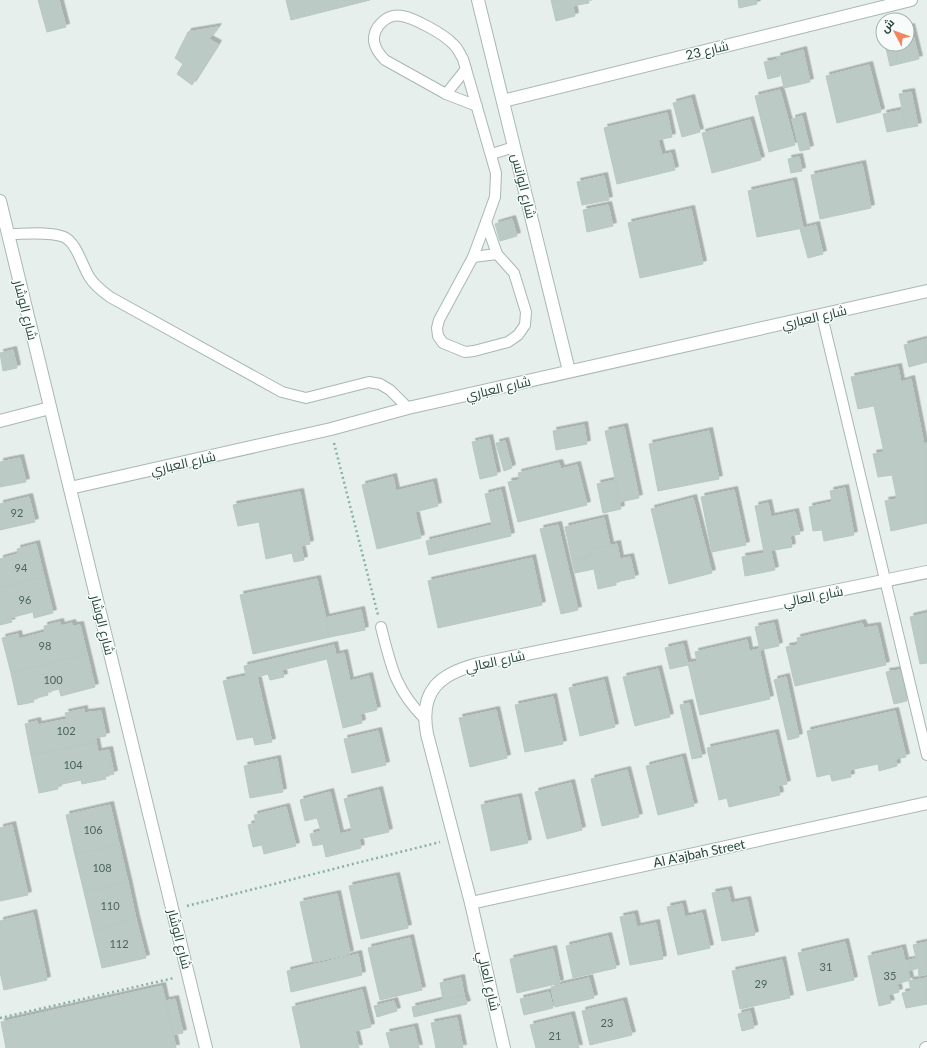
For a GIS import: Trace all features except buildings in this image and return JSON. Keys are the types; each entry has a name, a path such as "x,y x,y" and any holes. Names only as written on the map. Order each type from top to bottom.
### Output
{"street":[{"name":"شارع الوانس","path":"478,0 569,371"},
{"name":"شارع 23","path":"503,101 911,0"},
{"name":"شارع الوشار","path":"0,201 206,1048"},
{"name":"شارع العباري","path":"70,488 331,429 408,408 822,316 927,291"},
{"path":"0,421 50,408"},
{"name":"شارع العالي","path":"504,1048 471,903 424,718 429,695 436,685 443,678 457,670 885,582 927,572"},
{"name":"Al A’ajbah Street","path":"471,903 927,803"}],"lane":[{"path":"477,106 446,94 384,60 378,52 374,42 376,31 381,22 390,16 401,15 446,38 459,51 466,69 492,154 497,185 495,197 473,257 439,320 437,328 438,336 443,343 465,352 508,342 518,335 525,325 526,312 514,273 497,254 486,222"},
{"path":"446,94 466,69"},
{"path":"492,154 514,147"},
{"path":"8,234 56,234 65,237 72,243 90,279 99,289 110,297 282,392 306,398 369,382 380,384 390,390 408,408"},
{"path":"473,257 497,254"},
{"path":"822,316 927,755"},
{"path":"381,627 395,677 402,692 424,718"}],"path":[{"path":"331,429 381,627"},
{"path":"172,910 454,839"},
{"path":"0,1018 188,974"}]}
